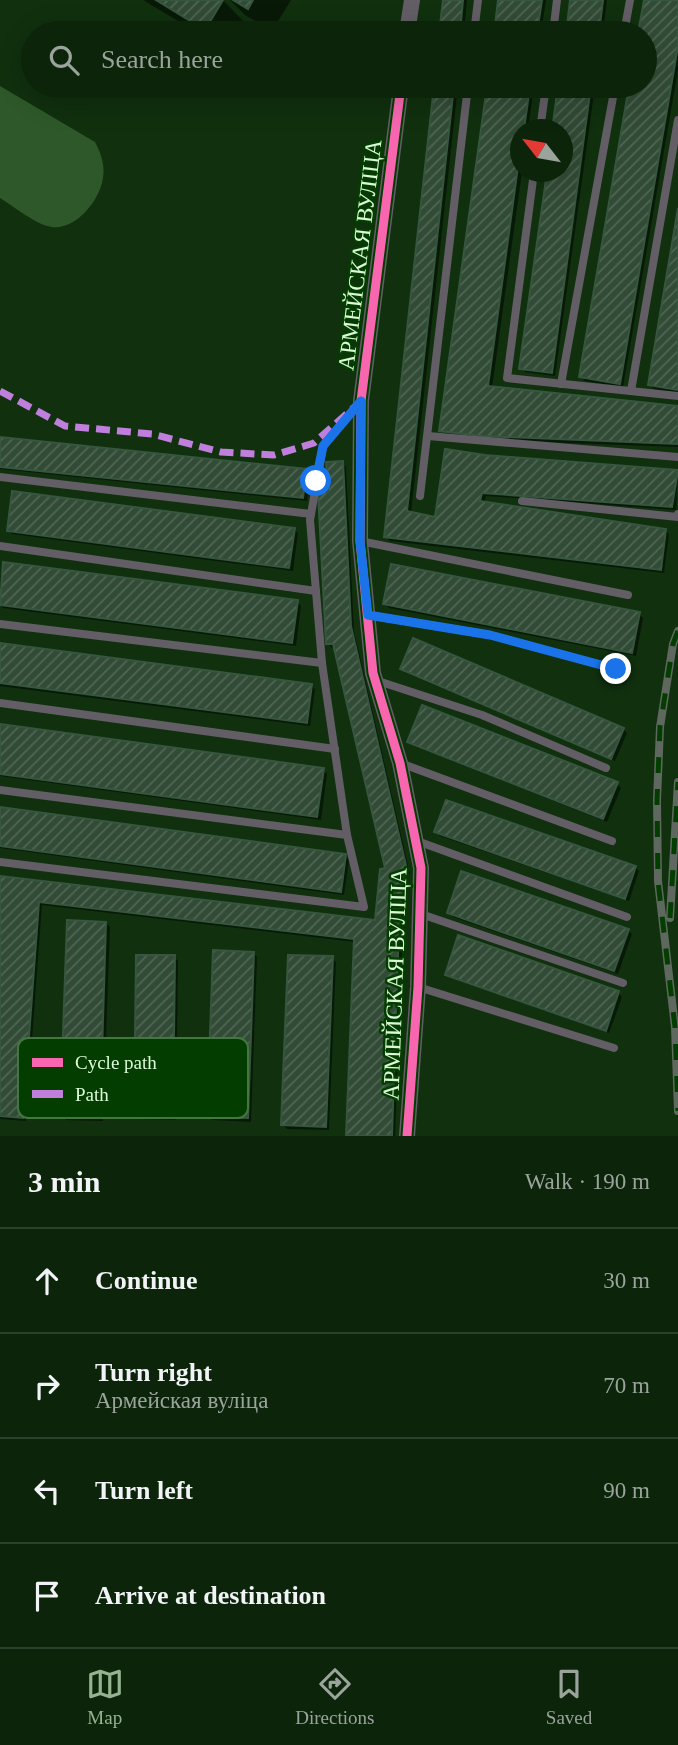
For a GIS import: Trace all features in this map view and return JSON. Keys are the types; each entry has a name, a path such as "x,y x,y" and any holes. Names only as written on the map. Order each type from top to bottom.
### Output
{"street":[{"path":"409,21 412,0"},
{"name":"АРМЕЙСКАЯ ВУЛІЦА","path":"399,98 361,401 360,541 375,680 400,763 421,867 418,987 407,1136"}],"lane":[{"path":"475,21 478,0"},
{"path":"554,21 557,0"},
{"path":"626,21 630,0"},
{"path":"420,495 467,98"},
{"path":"542,119 544,98"},
{"path":"561,384 613,98"},
{"path":"631,391 678,120"},
{"path":"533,182 506,378 678,396"},
{"path":"0,862 364,907 347,835 323,663 311,514 323,446 361,401"},
{"path":"428,436 678,457"},
{"path":"0,477 311,514"},
{"path":"522,501 678,517 678,513"},
{"path":"360,541 628,595"},
{"path":"0,546 316,591"},
{"path":"368,615 490,635 616,669"},
{"path":"0,624 323,663"},
{"path":"375,680 482,715 606,768"},
{"path":"0,703 335,748"},
{"path":"400,763 612,841"},
{"path":"0,790 347,835"},
{"path":"417,841 627,917"},
{"path":"421,914 623,984"},
{"path":"418,987 614,1048"}],"green space":[{"path":"0,86 95,142 101,157 103,177 95,199 77,220 61,227 46,226 0,198"}],"building":[{"path":"156,0 223,0 210,21 190,21"},
{"path":"233,0 253,0 248,9"},
{"path":"443,0 463,0 461,21 440,21"},
{"path":"498,0 542,0 539,21 495,21"},
{"path":"570,0 603,0 600,21 567,21"},
{"path":"644,0 678,0 678,46 620,384 579,377 627,98 657,98 657,21 640,21"},
{"path":"433,98 453,98 407,511 435,517 445,449 485,455 678,470 672,507 482,493 480,501 666,529 661,570 384,537"},
{"path":"485,98 528,98 526,119 510,119 510,182 516,182 488,386 678,406 678,444 482,436 439,431"},
{"path":"556,98 589,98 552,373 519,369 546,182 573,182 573,119 554,119"},
{"path":"678,208 678,390 648,385"},
{"path":"0,437 307,469 303,498 0,467"},
{"path":"343,461 351,626 407,870 399,925 392,1136 346,1136 354,939 39,902 29,1038 18,1038 18,1118 0,1116 0,876 375,920 380,869 385,868 333,644 326,644 318,493 328,492 326,462"},
{"path":"12,491 295,528 289,568 7,531"},
{"path":"3,562 298,600 292,643 0,605"},
{"path":"391,564 640,612 632,653 383,604"},
{"path":"413,638 624,728 611,759 400,669"},
{"path":"0,643 312,684 307,723 0,683"},
{"path":"422,705 618,782 603,819 407,742"},
{"path":"0,724 324,768 317,817 0,774"},
{"path":"446,800 636,866 625,899 434,832"},
{"path":"0,807 346,854 341,892 0,846"},
{"path":"461,871 629,929 614,971 447,913"},
{"path":"67,920 106,922 102,1038 63,1038"},
{"path":"458,935 619,991 606,1031 445,975"},
{"path":"213,950 254,952 248,1118 248,1038 210,1038"},
{"path":"136,955 175,955 174,1038 135,1038"},
{"path":"288,955 333,956 326,1127 281,1125"}],"railway":[{"path":"678,631 673,644 660,727 657,800 658,881 675,1027 678,1111"},
{"path":"670,918 678,782"}],"marked path":[{"path":"0,391 65,426 152,434 221,452 274,455 314,443 361,401"}],"cycle path":[{"path":"399,98 361,401 360,541 373,673 400,763 421,868 418,987 407,1136"}],"route":[{"path":"316,481 323,446 361,401 360,541 368,615 490,635 616,669"}]}
